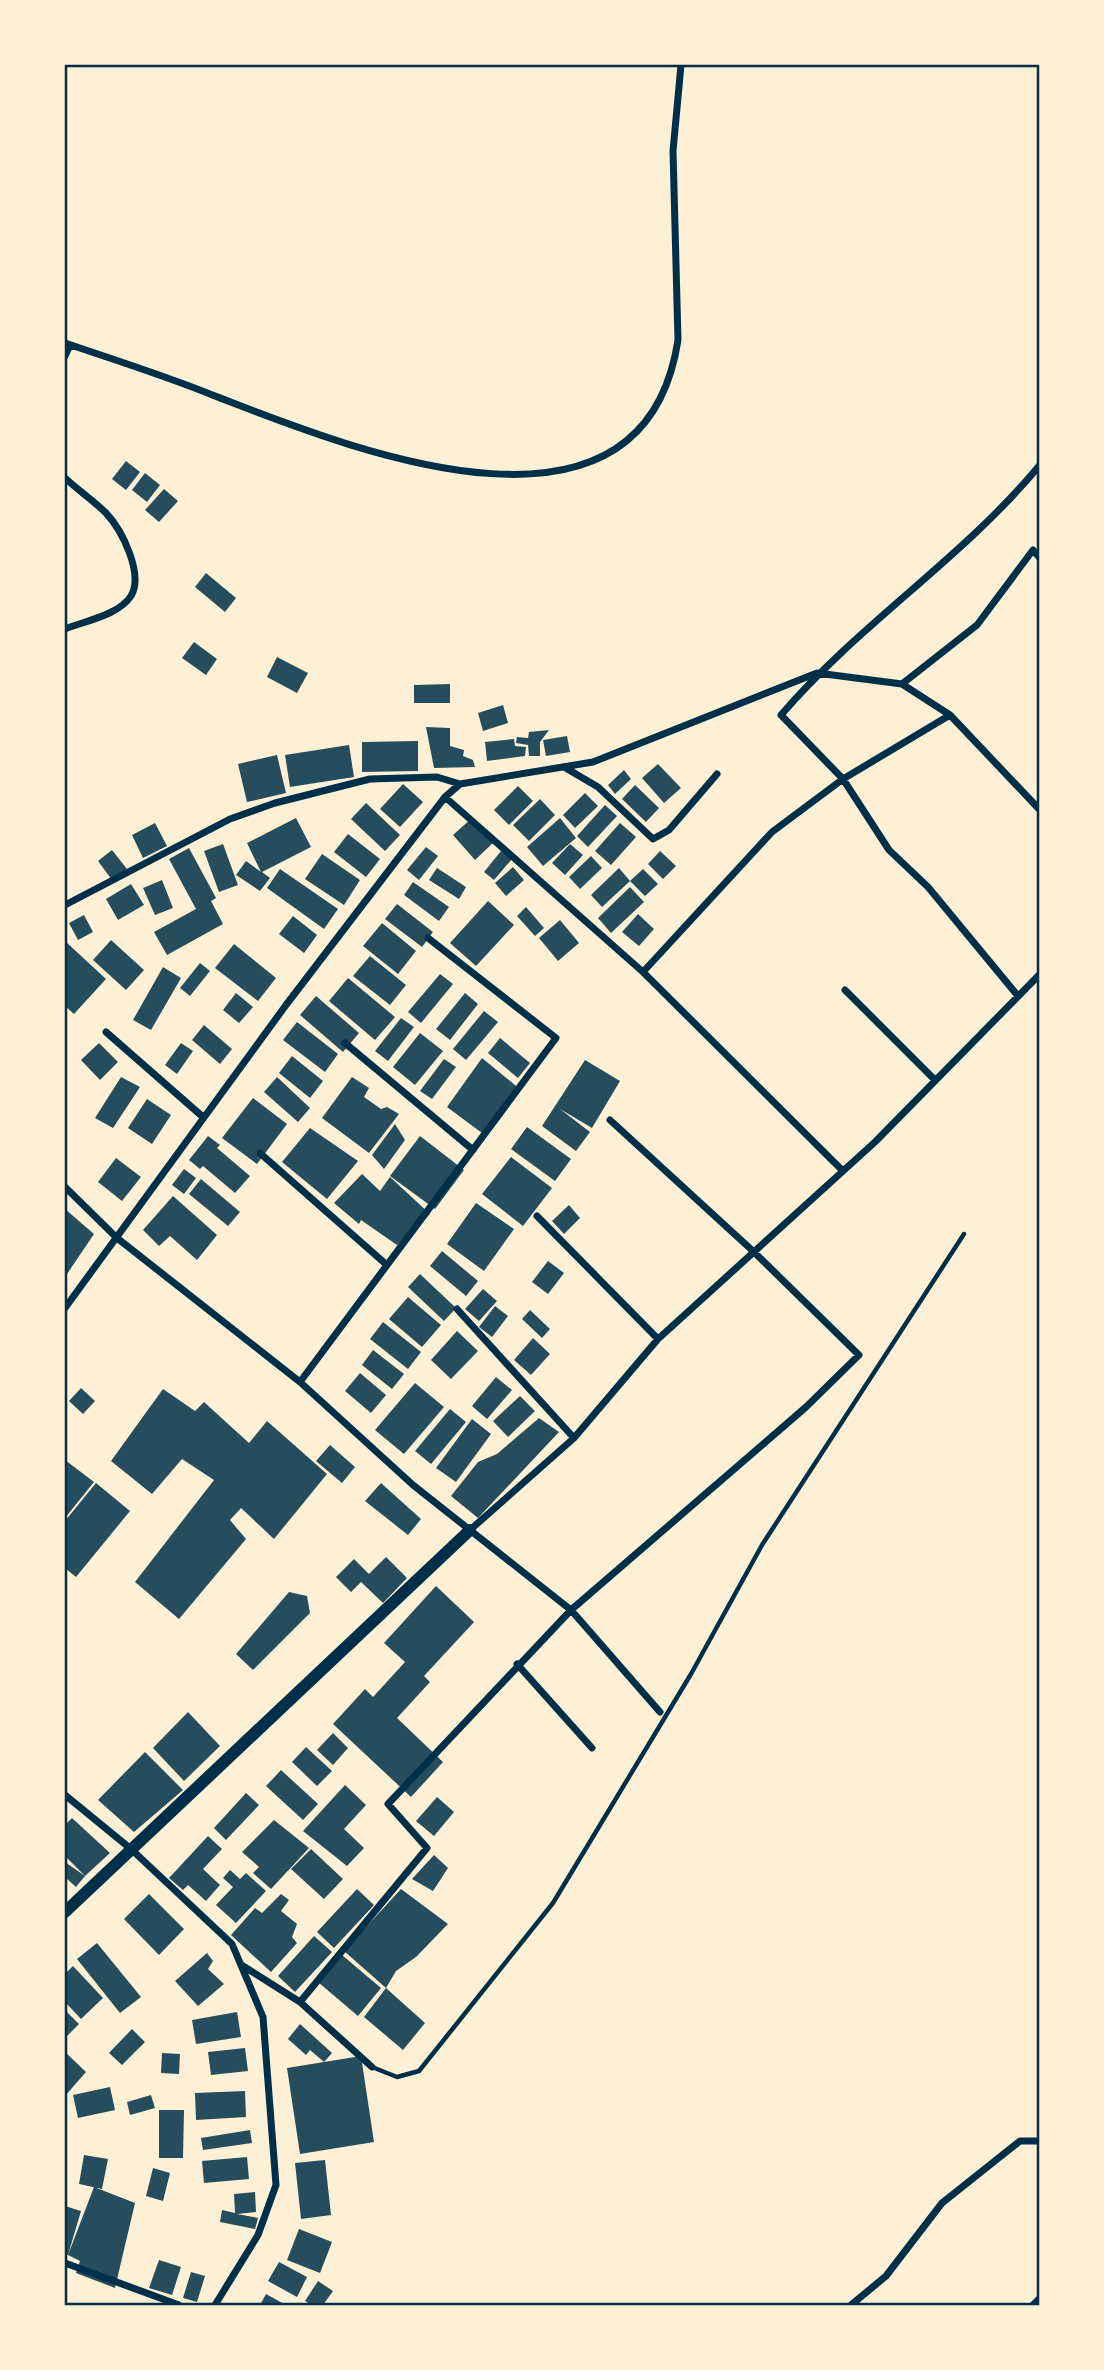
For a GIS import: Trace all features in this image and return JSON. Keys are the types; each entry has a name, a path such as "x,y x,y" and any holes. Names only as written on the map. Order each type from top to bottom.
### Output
{"main road":[{"path":"65,1912 470,1530"}],"street":[{"path":"65,356 67,344 284,424 420,464 477,474 508,475 565,468 592,460 616,448 644,424 663,393 676,356 678,340 673,151 681,65"},
{"path":"1018,996 928,887 889,850 843,779 781,715 817,673 978,531 1038,471"},
{"path":"65,478 107,515 136,566 137,580 130,597 111,612 65,629"},
{"path":"902,684 977,625 1033,550 1039,557"},
{"path":"65,905 230,819 275,803 370,779 437,777 460,784 593,762 817,673 902,684 950,715 1039,809"},
{"path":"643,972 772,832 843,779 950,715"},
{"path":"564,767 598,788 653,839 668,830 718,774"},
{"path":"65,1308 203,1117 445,797 460,784"},
{"path":"445,797 643,972 843,1171"},
{"path":"300,1382 556,1038 428,938"},
{"path":"470,1530 574,1437 658,1339 843,1171 1039,975"},
{"path":"845,990 935,1080"},
{"path":"106,1032 203,1117"},
{"path":"345,1043 472,1150"},
{"path":"300,2002 427,1848 388,1804 517,1664 571,1611 806,1408 859,1355 754,1252 610,1120"},
{"path":"260,1153 387,1265"},
{"path":"65,1188 117,1238 300,1382 413,1485 571,1611 660,1712"},
{"path":"537,1216 658,1339"},
{"path":"457,1310 574,1437"},
{"path":"517,1664 592,1748"},
{"path":"65,1796 131,1849 232,1944 263,2017 276,2185 258,2235 215,2305"},
{"path":"243,1966 300,2002 372,2067"},
{"path":"851,2305 886,2276 942,2203 1020,2141 1039,2141"},
{"path":"65,2263 179,2305"},
{"path":"1033,2305 1039,2300"}],"lane":[{"path":"372,2067 397,2077 419,2071 553,1903 691,1674 762,1545 964,1234"}],"building":[{"path":"126,461 140,472 126,490 112,479"},
{"path":"145,473 160,485 147,502 132,490"},
{"path":"164,489 178,501 159,522 145,510"},
{"path":"206,573 236,598 225,612 195,587"},
{"path":"194,642 217,659 206,675 182,658"},
{"path":"277,657 308,673 297,693 267,677"},
{"path":"450,684 450,703 414,703 414,685"},
{"path":"503,705 508,723 483,731 478,713"},
{"path":"426,727 450,728 450,746 464,750 463,756 473,760 475,767 434,768"},
{"path":"549,730 540,742 540,756 529,756 528,745 516,743 517,737 528,738 529,732"},
{"path":"567,736 570,752 546,756 543,740"},
{"path":"514,739 515,746 526,747 525,756 487,761 485,742"},
{"path":"418,741 418,771 362,772 362,742"},
{"path":"349,745 354,777 290,787 285,755"},
{"path":"277,755 286,793 247,802 238,764"},
{"path":"658,764 681,788 664,803 642,778"},
{"path":"624,770 631,779 615,794 608,785"},
{"path":"403,784 423,802 400,827 380,809"},
{"path":"635,785 659,808 646,822 622,799"},
{"path":"518,786 533,801 509,825 494,810"},
{"path":"585,793 598,806 575,828 563,815"},
{"path":"540,799 555,815 529,841 513,825"},
{"path":"366,803 400,835 385,851 351,819"},
{"path":"605,805 617,816 588,847 577,836"},
{"path":"296,818 311,847 262,872 270,878 260,891 236,875 246,861 261,872 247,843"},
{"path":"472,818 494,842 475,860 453,835"},
{"path":"560,818 576,838 543,866 527,847"},
{"path":"155,823 167,846 143,858 132,835"},
{"path":"620,823 636,837 611,865 595,851"},
{"path":"348,834 380,859 366,877 334,852"},
{"path":"223,844 238,885 219,892 204,851"},
{"path":"570,844 583,855 565,875 552,863"},
{"path":"426,847 438,856 419,880 407,870"},
{"path":"189,848 216,898 211,901 223,924 167,955 154,932 196,909 169,859"},
{"path":"112,850 127,869 112,880 98,861"},
{"path":"501,851 512,859 494,880 484,872"},
{"path":"660,851 676,866 663,879 648,864"},
{"path":"322,854 360,880 344,905 305,879"},
{"path":"591,856 602,868 580,889 569,877"},
{"path":"513,867 524,880 506,896 495,883"},
{"path":"437,868 466,887 459,899 429,880"},
{"path":"619,868 630,881 602,907 591,895"},
{"path":"280,869 338,909 324,929 267,888"},
{"path":"643,869 658,884 645,896 630,881"},
{"path":"162,880 173,908 155,915 143,888"},
{"path":"413,882 449,907 439,921 404,895"},
{"path":"131,884 144,905 118,920 106,899"},
{"path":"630,887 644,902 611,933 598,918"},
{"path":"488,901 514,925 476,966 450,943"},
{"path":"397,904 433,932 422,947 385,919"},
{"path":"526,907 544,928 535,936 517,916"},
{"path":"638,914 654,929 639,946 622,932"},
{"path":"84,915 93,932 78,940 69,923"},
{"path":"293,916 317,935 304,953 279,934"},
{"path":"560,920 579,943 558,961 539,938"},
{"path":"382,923 416,951 398,974 363,946"},
{"path":"111,940 144,970 126,990 93,960"},
{"path":"65,941 106,979 74,1014 65,1006"},
{"path":"234,944 276,978 258,1001 215,968"},
{"path":"370,956 406,985 390,1005 353,976"},
{"path":"200,963 210,971 190,996 180,988"},
{"path":"163,967 181,978 151,1030 133,1020"},
{"path":"440,974 453,984 421,1023 408,1012"},
{"path":"348,978 395,1017 375,1040 329,1001"},
{"path":"236,993 253,1007 239,1023 223,1010"},
{"path":"465,993 478,1004 450,1040 436,1029"},
{"path":"316,996 359,1033 343,1052 300,1015"},
{"path":"484,1011 498,1022 466,1060 453,1049"},
{"path":"401,1018 414,1027 388,1061 375,1051"},
{"path":"297,1022 338,1054 325,1072 283,1040"},
{"path":"204,1025 232,1049 220,1064 192,1040"},
{"path":"420,1033 443,1051 415,1085 393,1067"},
{"path":"500,1038 530,1063 518,1078 488,1053"},
{"path":"99,1043 118,1062 100,1080 81,1060"},
{"path":"181,1043 193,1051 177,1074 165,1065"},
{"path":"292,1056 323,1081 310,1098 279,1073"},
{"path":"482,1058 521,1090 486,1136 447,1107"},
{"path":"444,1059 456,1067 432,1099 420,1091"},
{"path":"585,1060 620,1081 592,1128 560,1109 590,1132 576,1151 542,1126"},
{"path":"121,1077 140,1087 113,1128 95,1118"},
{"path":"277,1077 310,1108 298,1122 264,1092"},
{"path":"352,1077 369,1088 364,1097 381,1109 387,1107 399,1114 369,1153 322,1118"},
{"path":"253,1098 287,1124 257,1164 222,1138"},
{"path":"147,1099 171,1115 152,1144 128,1128"},
{"path":"395,1124 405,1140 384,1169 372,1155"},
{"path":"527,1127 571,1159 555,1181 511,1149"},
{"path":"310,1128 358,1161 327,1199 282,1162"},
{"path":"208,1136 220,1145 217,1148 250,1176 235,1193 203,1166 200,1169 189,1160"},
{"path":"420,1136 464,1170 435,1209 390,1176"},
{"path":"511,1157 552,1188 523,1226 482,1194"},
{"path":"116,1158 141,1177 122,1201 98,1182"},
{"path":"184,1169 196,1178 184,1194 172,1185"},
{"path":"362,1174 380,1191 390,1177 430,1214 397,1245 361,1220 359,1224 334,1203"},
{"path":"201,1179 240,1212 228,1226 189,1194"},
{"path":"173,1196 217,1235 197,1260 170,1236 159,1246 143,1230"},
{"path":"476,1203 514,1229 484,1271 447,1244"},
{"path":"569,1205 580,1218 564,1234 552,1221"},
{"path":"65,1209 94,1234 67,1274 65,1273"},
{"path":"442,1251 478,1281 466,1296 430,1266"},
{"path":"548,1261 564,1273 548,1294 532,1282"},
{"path":"420,1274 456,1308 444,1321 408,1287"},
{"path":"483,1289 497,1301 479,1321 465,1309"},
{"path":"408,1297 441,1325 422,1347 389,1319"},
{"path":"495,1306 508,1316 492,1337 479,1327"},
{"path":"530,1310 550,1329 542,1338 522,1319"},
{"path":"383,1322 421,1352 408,1369 370,1339"},
{"path":"457,1331 478,1351 451,1379 431,1360"},
{"path":"533,1338 550,1354 531,1375 514,1360"},
{"path":"373,1350 404,1374 392,1389 362,1365"},
{"path":"360,1373 386,1395 371,1413 345,1391"},
{"path":"496,1377 512,1390 487,1419 472,1406"},
{"path":"415,1383 444,1407 404,1454 375,1430"},
{"path":"81,1388 95,1401 83,1414 69,1401"},
{"path":"163,1389 195,1411 204,1402 249,1443 267,1421 327,1474 274,1539 241,1508 230,1520 246,1539 179,1619 135,1582 214,1480 182,1459 152,1494 111,1461"},
{"path":"520,1396 535,1411 508,1437 493,1421"},
{"path":"450,1409 466,1422 431,1464 415,1451"},
{"path":"539,1418 559,1432 478,1518 451,1496 478,1462 497,1454"},
{"path":"472,1419 491,1434 456,1482 436,1468"},
{"path":"330,1445 355,1467 342,1483 316,1461"},
{"path":"65,1460 94,1482 65,1518"},
{"path":"96,1483 130,1511 76,1577 65,1568 65,1521"},
{"path":"381,1483 421,1519 408,1535 365,1501"},
{"path":"386,1557 407,1578 383,1603 361,1582 351,1592 336,1577 354,1559 369,1574"},
{"path":"436,1586 474,1622 424,1676 430,1682 397,1718 443,1762 411,1797 333,1724 365,1689 373,1697 405,1662 384,1643"},
{"path":"289,1592 307,1596 310,1613 253,1670 236,1654"},
{"path":"188,1712 220,1746 184,1781 153,1748"},
{"path":"333,1733 348,1748 333,1765 317,1750"},
{"path":"306,1747 332,1771 317,1786 292,1762"},
{"path":"145,1752 183,1790 134,1832 98,1800"},
{"path":"281,1770 318,1804 303,1820 266,1786"},
{"path":"345,1785 366,1805 344,1829 364,1848 347,1866 303,1831"},
{"path":"246,1793 259,1805 226,1840 214,1828"},
{"path":"437,1797 454,1812 434,1836 416,1821"},
{"path":"72,1818 110,1853 85,1876 65,1856 65,1825"},
{"path":"274,1820 309,1848 271,1889 253,1873 259,1867 242,1852"},
{"path":"208,1836 222,1849 203,1869 220,1885 206,1901 188,1885 183,1890 169,1878"},
{"path":"311,1849 343,1879 324,1899 291,1869"},
{"path":"434,1855 448,1868 433,1891 412,1879"},
{"path":"65,1862 85,1876 76,1887 65,1877"},
{"path":"230,1870 240,1879 246,1873 266,1891 236,1923 216,1905 233,1887 223,1878"},
{"path":"357,1889 374,1905 334,1948 317,1932"},
{"path":"401,1889 448,1924 416,1957 396,1971 386,1988 344,1951"},
{"path":"149,1894 184,1929 159,1955 124,1919"},
{"path":"281,1894 289,1900 281,1911 297,1924 292,1937 297,1943 271,1972 231,1935 255,1908 262,1913"},
{"path":"314,1936 332,1952 295,1992 278,1976"},
{"path":"97,1943 141,1997 120,2013 77,1959"},
{"path":"207,1953 213,1961 208,1969 224,1984 198,2006 175,1981"},
{"path":"342,1955 381,1988 358,2016 318,1982"},
{"path":"73,1966 103,1998 81,2019 65,2002 65,1974"},
{"path":"386,1988 425,2023 403,2050 364,2017"},
{"path":"65,2010 79,2024 65,2038"},
{"path":"237,2012 241,2037 196,2044 192,2020"},
{"path":"300,2024 332,2053 324,2062 310,2050 306,2055 288,2039"},
{"path":"132,2029 145,2042 122,2065 109,2053"},
{"path":"245,2048 248,2071 211,2075 208,2052"},
{"path":"65,2052 86,2072 65,2096"},
{"path":"162,2053 180,2054 179,2074 161,2073"},
{"path":"361,2056 374,2142 300,2154 287,2068"},
{"path":"110,2087 115,2110 78,2118 73,2095"},
{"path":"245,2091 246,2117 196,2120 195,2093"},
{"path":"151,2095 155,2108 130,2115 127,2102"},
{"path":"159,2110 184,2110 183,2158 159,2158"},
{"path":"250,2130 252,2143 203,2150 201,2138"},
{"path":"84,2155 108,2159 102,2189 79,2184"},
{"path":"247,2157 249,2179 204,2183 202,2161"},
{"path":"325,2160 331,2215 301,2219 295,2163"},
{"path":"153,2168 170,2173 163,2201 146,2196"},
{"path":"94,2187 135,2203 115,2288 76,2273 80,2261 68,2255"},
{"path":"255,2192 256,2212 237,2214 258,2218 255,2229 220,2222 222,2210 235,2213 234,2194"},
{"path":"65,2206 81,2211 68,2255 65,2254"},
{"path":"299,2229 332,2242 320,2273 287,2260"},
{"path":"159,2260 181,2267 172,2295 149,2288"},
{"path":"279,2262 307,2277 297,2297 268,2281"},
{"path":"191,2272 205,2276 197,2302 183,2298"},
{"path":"318,2281 333,2291 323,2305 312,2305 305,2301"},
{"path":"266,2294 286,2305 260,2305"}]}
